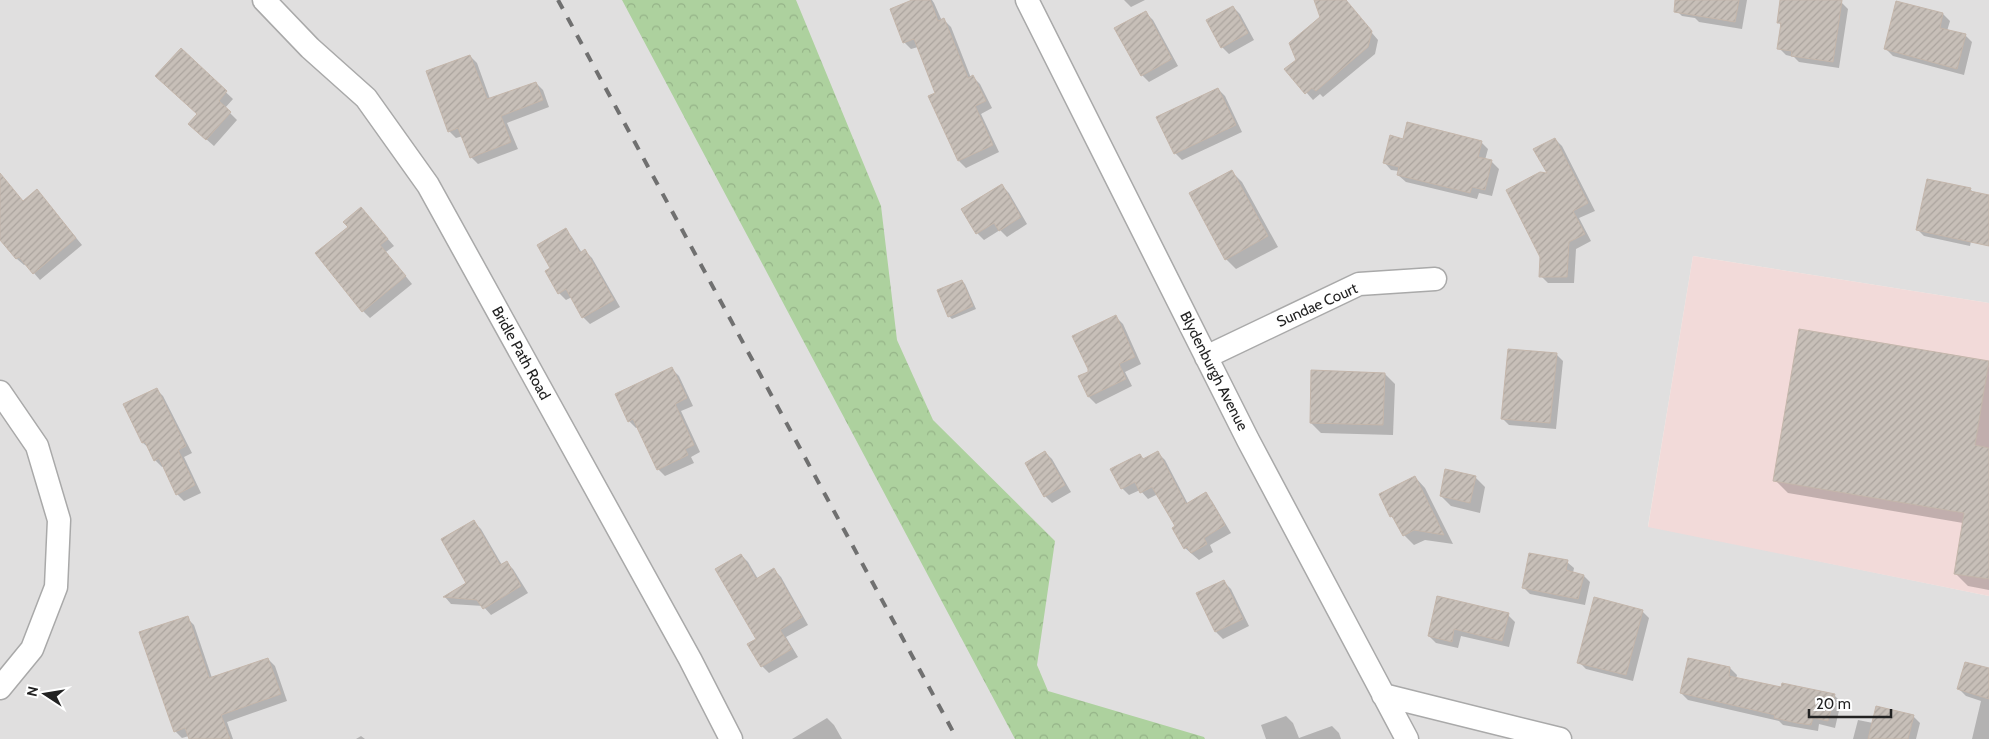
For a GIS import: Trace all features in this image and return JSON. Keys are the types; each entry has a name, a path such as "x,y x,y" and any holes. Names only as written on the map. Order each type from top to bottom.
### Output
{"street":[{"name":"Bridle Path Road","path":"264,0 310,48 366,98 428,185 690,659 731,739"},
{"name":"Blydenburgh Avenue","path":"1027,0 1206,357 1407,739"},
{"name":"Sundae Court","path":"1206,357 1359,284 1435,278"},
{"path":"0,392 37,446 59,520 56,588 32,649 0,688"},
{"path":"1383,695 1560,739"}],"shaded area":[{"path":"0,0 1989,0 1989,303 1693,256 1648,526 1989,596 1989,739 0,739"},
{"path":"1693,256 1989,303 1989,596 1648,527"}],"green space":[{"path":"622,0 796,0 881,206 897,340 933,420 1055,541 1037,665 1048,691 1204,737 1205,739 1015,739"}],"building":[{"path":"912,0 930,0 938,21 944,18 968,78 973,75 986,101 975,106 993,145 958,161 928,96 935,93 914,39 903,43 890,9"},
{"path":"1314,0 1346,0 1372,31 1368,47 1316,91 1312,88 1305,94 1284,69 1296,60 1289,43 1320,17"},
{"path":"1675,0 1739,0 1735,22 1674,12"},
{"path":"1780,0 1842,0 1833,62 1791,56 1792,51 1777,49 1781,23 1777,23"},
{"path":"1896,1 1943,13 1940,28 1966,34 1957,69 1884,49"},
{"path":"1233,6 1248,33 1221,48 1206,20"},
{"path":"1146,11 1172,59 1141,76 1114,28"},
{"path":"181,48 227,91 219,101 231,112 206,140 188,124 197,114 155,76"},
{"path":"470,55 487,99 536,82 543,100 501,116 511,142 470,158 458,128 448,132 426,71"},
{"path":"1218,88 1236,125 1174,154 1156,117"},
{"path":"1407,122 1482,141 1478,157 1492,160 1485,190 1472,187 1470,193 1397,175 1399,167 1383,163 1390,135 1403,139"},
{"path":"1555,138 1588,203 1573,211 1585,234 1569,242 1567,277 1539,277 1540,257 1506,190 1540,172 1547,173 1533,149"},
{"path":"1232,170 1268,236 1225,260 1189,193"},
{"path":"0,173 23,201 37,189 76,238 33,274 19,257 16,259 0,240"},
{"path":"1927,179 1971,188 1970,191 1989,195 1989,246 1916,230"},
{"path":"1002,184 1021,217 999,231 994,223 976,234 961,209"},
{"path":"361,207 388,239 380,245 406,276 362,312 315,253 348,227 343,222"},
{"path":"566,228 580,253 585,249 614,300 582,318 566,289 558,294 545,271 550,268 537,245"},
{"path":"962,280 973,306 948,317 937,290"},
{"path":"1116,315 1135,357 1119,364 1126,379 1088,397 1078,376 1088,372 1088,369 1072,336"},
{"path":"1799,329 1989,361 1975,445 1989,448 1989,579 1954,574 1964,513 1773,481"},
{"path":"1508,349 1557,353 1550,423 1501,419"},
{"path":"672,367 687,398 675,404 694,445 685,449 688,455 657,470 633,419 628,422 615,394"},
{"path":"1311,370 1385,373 1383,425 1310,423"},
{"path":"157,388 186,446 178,450 195,485 176,495 159,458 154,461 145,442 142,443 123,404"},
{"path":"1045,451 1065,485 1044,497 1025,463"},
{"path":"1158,451 1186,504 1206,492 1225,525 1204,538 1207,544 1191,553 1187,547 1184,549 1172,528 1175,526 1152,487 1140,493 1135,482 1121,489 1110,469 1140,454 1143,459"},
{"path":"1445,469 1476,476 1470,503 1440,496"},
{"path":"1415,476 1444,535 1414,530 1403,536 1392,516 1390,517 1379,494"},
{"path":"474,520 500,565 507,561 521,586 483,609 477,600 443,597 466,583 441,539"},
{"path":"1529,553 1568,560 1566,570 1584,575 1578,599 1522,588"},
{"path":"741,554 756,579 774,568 802,617 780,630 792,649 761,667 747,644 756,639 715,569"},
{"path":"1224,580 1243,619 1215,632 1196,593"},
{"path":"1437,596 1509,613 1502,641 1454,629 1452,642 1428,636"},
{"path":"1594,597 1643,610 1626,675 1577,663"},
{"path":"188,616 209,678 268,658 281,694 221,715 230,739 189,739 185,728 174,732 139,632"},
{"path":"1688,658 1730,667 1729,676 1781,687 1782,683 1835,694 1828,721 1813,718 1811,725 1797,723 1774,718 1775,715 1680,693"},
{"path":"1965,662 1989,668 1989,699 1957,689"},
{"path":"1876,706 1914,715 1908,739 1868,739"}],"railway":[{"path":"558,0 957,739"}]}
